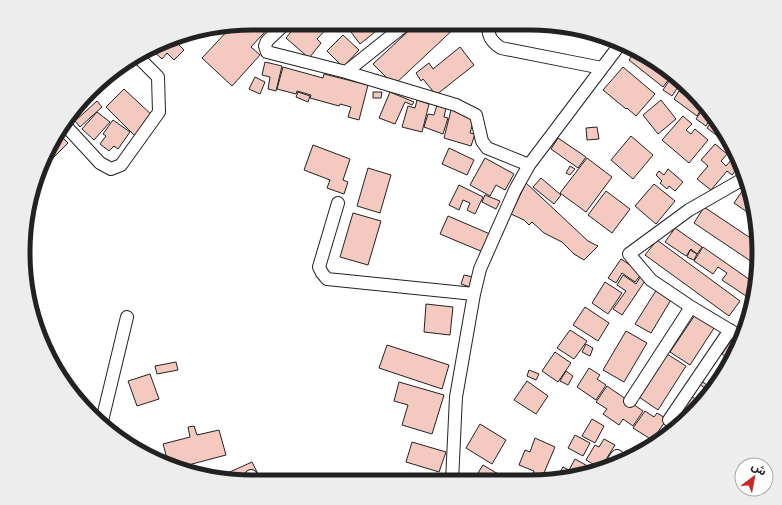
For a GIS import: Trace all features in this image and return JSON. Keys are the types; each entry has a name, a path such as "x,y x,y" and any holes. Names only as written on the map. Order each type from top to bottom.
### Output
{"street":[{"path":"279,30 267,41 265,46 267,52 346,72 456,105 476,115 482,141 487,148 529,165"},
{"path":"346,72 398,30"},
{"path":"488,30 492,41 501,48 602,68"},
{"path":"452,475 456,397 474,294 480,269 515,190 529,165 618,48"},
{"path":"68,128 100,163 111,169 122,164 159,112 158,77 141,60"},
{"path":"736,334 651,280 629,254 689,210 740,181"},
{"path":"338,203 319,267 327,279 474,294"},
{"path":"630,401 691,306"},
{"path":"103,417 127,317"},
{"path":"668,420 730,330"}],"building":[{"path":"267,30 251,47 260,55 232,86 202,58 227,31"},
{"path":"292,30 325,30 317,39 321,43 309,58 286,38"},
{"path":"350,30 378,30 360,44"},
{"path":"410,30 453,30 394,85 373,64"},
{"path":"343,35 359,50 343,67 327,51"},
{"path":"182,42 179,45 184,50 174,60 167,53 162,59 155,53"},
{"path":"460,47 474,65 436,95 423,79 421,81 416,73 429,63 433,69"},
{"path":"632,55 653,67 669,79 663,87 629,60"},
{"path":"265,62 282,66 276,91 268,89 270,77 262,75"},
{"path":"283,67 323,78 324,74 368,85 359,120 348,117 351,107 340,104 339,106 310,98 311,95 297,91 296,94 277,89"},
{"path":"623,67 655,94 636,116 603,90"},
{"path":"255,77 265,82 260,94 249,89"},
{"path":"669,81 678,87 672,96 663,90"},
{"path":"124,89 154,117 135,136 106,107"},
{"path":"679,91 692,101 701,110 697,116 674,99"},
{"path":"298,92 310,96 308,102 296,97"},
{"path":"373,92 382,92 381,98 373,98"},
{"path":"390,92 414,102 412,105 405,102 395,124 379,118"},
{"path":"417,100 429,104 422,132 402,127 408,106 415,108"},
{"path":"661,100 676,119 658,134 643,115"},
{"path":"97,101 102,107 80,127 75,121"},
{"path":"437,105 446,108 444,117 448,118 443,134 424,127 428,114 434,115"},
{"path":"451,110 475,116 470,133 475,134 471,146 444,138"},
{"path":"701,111 709,121 706,126 696,119"},
{"path":"97,112 110,122 94,140 82,129"},
{"path":"683,116 692,124 686,130 691,134 695,129 708,140 689,163 662,140"},
{"path":"113,120 130,132 118,149 114,146 109,151 100,144 106,136 103,134"},
{"path":"711,123 720,138 707,128"},
{"path":"597,127 599,139 587,140 586,128"},
{"path":"631,136 653,155 633,179 611,160"},
{"path":"62,137 68,143 54,157 52,155"},
{"path":"558,138 586,157 578,168 551,149"},
{"path":"715,144 727,154 721,161 726,166 732,160 736,170 732,175 727,171 711,190 697,179 708,166 701,160"},
{"path":"313,145 350,159 343,180 348,182 344,194 327,188 330,180 304,170"},
{"path":"449,148 474,160 467,175 442,164"},
{"path":"485,158 514,174 505,190 496,185 490,196 470,185"},
{"path":"587,158 612,177 586,212 560,193"},
{"path":"570,166 575,169 570,175 566,173"},
{"path":"368,168 391,175 380,213 357,206"},
{"path":"668,169 683,182 675,191 669,186 667,189 660,183 662,181 656,175 659,171 664,175"},
{"path":"541,178 561,195 554,204 533,187"},
{"path":"526,183 588,241 598,246 584,260 574,254 562,242 544,233 532,222 529,225 524,220 511,214"},
{"path":"654,184 675,201 656,224 635,206"},
{"path":"459,185 483,197 475,214 467,210 470,203 463,200 459,210 449,205"},
{"path":"743,190 749,213 734,203"},
{"path":"606,191 630,209 612,233 588,215"},
{"path":"485,195 500,201 496,209 482,202"},
{"path":"704,207 752,239 752,262 694,223"},
{"path":"353,213 381,221 368,265 340,257"},
{"path":"448,216 490,234 483,252 440,234"},
{"path":"675,228 702,247 697,254 691,249 686,256 665,242"},
{"path":"657,240 740,301 729,316 645,255"},
{"path":"703,247 750,280 748,293 746,296 722,280 727,273 718,267 713,274 694,261"},
{"path":"690,250 697,254 694,260 687,257"},
{"path":"621,259 642,273 635,282 622,273 616,283 608,278"},
{"path":"642,274 647,278 622,315 613,309 626,291 617,285 623,275 636,284"},
{"path":"464,275 473,277 470,287 461,284"},
{"path":"605,282 622,293 608,314 592,303"},
{"path":"657,289 672,298 651,333 635,324"},
{"path":"426,304 453,307 450,335 424,332"},
{"path":"585,307 609,323 598,341 573,325"},
{"path":"697,312 716,325 690,365 670,352"},
{"path":"570,330 587,341 574,359 557,348"},
{"path":"626,331 647,343 624,382 603,370"},
{"path":"732,339 734,340 726,357 722,354"},
{"path":"586,344 593,348 590,356 582,352"},
{"path":"387,345 449,365 442,389 379,368"},
{"path":"555,352 571,363 558,382 542,371"},
{"path":"667,354 686,366 658,410 639,397"},
{"path":"176,362 178,370 157,374 155,366"},
{"path":"589,368 600,375 597,379 606,385 596,400 577,387"},
{"path":"529,370 539,374 536,380 527,376"},
{"path":"566,371 573,376 568,385 560,381"},
{"path":"150,374 159,399 137,406 128,381"},
{"path":"716,375 706,389 699,384 701,381 707,385"},
{"path":"527,381 548,396 536,414 514,400"},
{"path":"399,382 444,395 432,434 402,425 408,405 394,401"},
{"path":"607,386 643,411 633,426 623,419 619,425 603,414 607,409 596,402"},
{"path":"690,395 696,400 685,412 681,409"},
{"path":"645,411 654,417 657,413 667,419 655,436 647,442 649,438 633,428"},
{"path":"592,419 604,426 595,443 582,436"},
{"path":"480,424 506,440 492,464 466,448"},
{"path":"194,426 197,435 219,430 226,455 188,465 167,458 163,444 190,437 188,427"},
{"path":"575,435 590,443 583,456 568,448"},
{"path":"535,438 555,447 543,475 532,475 534,471 519,465 525,450 530,452"},
{"path":"604,439 615,445 605,462 594,465 586,460 595,445 599,447"},
{"path":"412,442 446,452 439,472 406,462"},
{"path":"575,459 589,467 559,473 563,467 569,470"},
{"path":"252,462 258,475 238,475 226,473"},
{"path":"483,465 500,475 477,475"}]}
